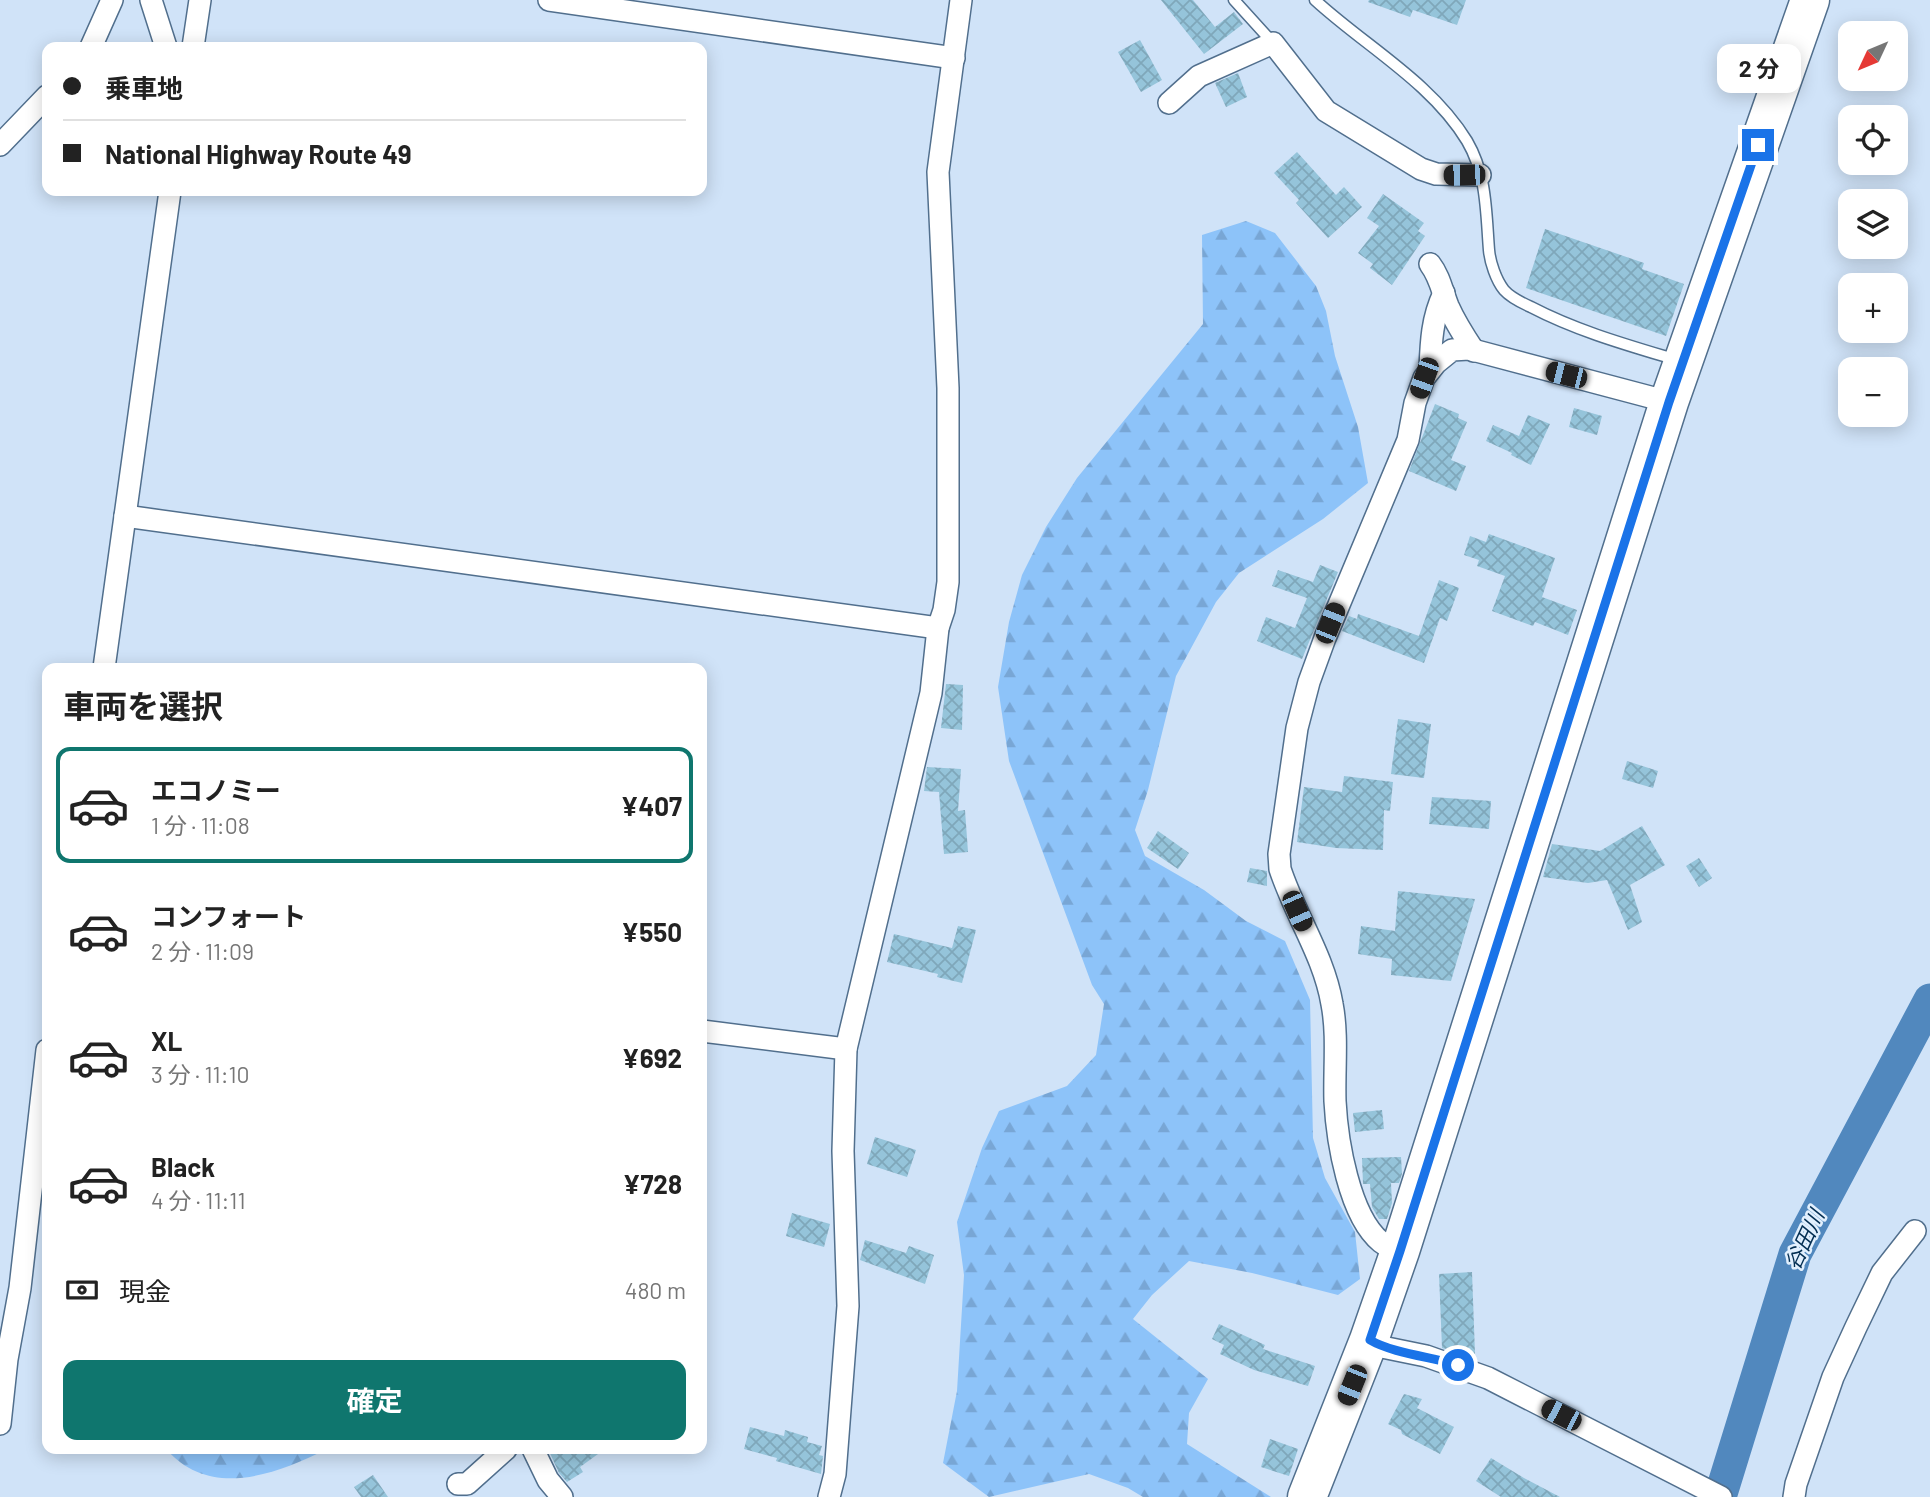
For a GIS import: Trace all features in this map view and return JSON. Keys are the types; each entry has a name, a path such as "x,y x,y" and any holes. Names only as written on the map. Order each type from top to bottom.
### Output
{"highway":[{"path":"1307,1497 1370,1340 1400,1251 1669,402 1810,0"}],"street":[{"path":"93,42 112,0"},
{"path":"151,0 164,42"},
{"path":"194,42 200,0"},
{"path":"549,0 954,58"},
{"path":"829,1497 835,1474 848,1306 843,1151 846,1049 931,693 938,628 948,582 948,388 938,172 961,0"},
{"path":"1169,103 1199,76 1273,43 1316,101 1336,118 1421,169 1436,174 1480,174"},
{"path":"0,145 42,101"},
{"path":"105,663 169,196"},
{"path":"1430,264 1438,275 1459,328 1474,351"},
{"path":"1430,369 1432,327 1444,293"},
{"path":"1400,1251 1380,1241 1360,1211 1349,1186 1335,1103 1332,1005 1324,970 1280,869 1279,854 1297,728 1309,682 1336,608 1408,440 1415,403 1424,378 1430,369 1452,350 1462,348 1669,402"},
{"path":"125,516 938,628"},
{"path":"707,1032 846,1049"},
{"path":"0,1424 7,1360 20,1288 42,1094"},
{"path":"1794,1497 1833,1377 1882,1273 1915,1230"},
{"path":"1370,1340 1382,1347 1426,1356 1488,1378 1721,1497"},
{"path":"458,1484 467,1484 500,1454"},
{"path":"535,1454 548,1480 562,1497"}],"lane":[{"path":"1234,0 1273,43"},
{"path":"1315,0 1392,63 1451,119 1468,144 1480,174 1488,214 1489,253 1504,290 1519,301 1562,323 1683,362"}],"green space":[{"path":"1246,221 1275,233 1316,286 1326,311 1335,356 1358,427 1368,483 1323,519 1239,573 1216,602 1176,676 1148,790 1135,830 1145,856 1204,890 1246,921 1285,941 1310,1000 1313,1138 1325,1178 1355,1232 1360,1279 1338,1295 1252,1273 1189,1261 1152,1295 1133,1319 1208,1379 1189,1413 1187,1444 1271,1497 1143,1497 1128,1488 1089,1474 989,1497 943,1463 957,1391 964,1275 957,1222 982,1148 999,1111 1067,1086 1096,1055 1104,1004 1092,985 1009,761 998,687 1009,622 1022,575 1046,527 1077,478 1203,324 1202,235"},
{"path":"172,1454 316,1454 283,1468 240,1478 220,1478 183,1464"}],"building":[{"path":"1161,0 1193,0 1215,27 1234,12 1243,24 1204,54"},
{"path":"1466,0 1457,25 1413,10 1410,17 1368,2"},
{"path":"1140,40 1162,80 1141,92 1118,52"},
{"path":"1238,73 1247,97 1226,107 1215,83"},
{"path":"1297,152 1336,195 1344,187 1362,207 1328,238 1296,203 1299,200 1274,173"},
{"path":"1383,194 1424,223 1418,231 1425,236 1392,285 1370,268 1373,264 1358,253 1379,226 1367,218"},
{"path":"1545,229 1644,263 1642,269 1684,284 1666,336 1526,288"},
{"path":"1435,404 1459,414 1458,418 1467,422 1451,460 1466,466 1456,491 1409,471"},
{"path":"1574,408 1602,416 1597,435 1569,427"},
{"path":"1528,415 1550,424 1531,465 1486,441 1493,425 1519,436"},
{"path":"1489,534 1555,558 1542,597 1577,610 1568,635 1535,622 1533,626 1492,611 1505,576 1477,566 1479,560 1464,555 1470,536 1486,542"},
{"path":"1320,565 1338,572 1302,659 1257,641 1266,617 1295,628 1307,598 1272,586 1278,570 1313,582"},
{"path":"1439,580 1459,588 1447,621 1440,618 1424,663 1342,631 1349,616 1357,619 1358,614 1419,636"},
{"path":"946,684 963,685 962,730 941,728"},
{"path":"1398,719 1431,724 1424,778 1391,774"},
{"path":"1627,761 1658,771 1653,788 1622,779"},
{"path":"927,767 961,769 958,811 965,810 968,852 944,854 939,792 924,791"},
{"path":"1344,776 1393,782 1390,811 1384,810 1383,850 1336,848 1297,842 1304,787 1342,792"},
{"path":"1432,797 1491,801 1489,829 1429,824"},
{"path":"1642,826 1665,865 1630,885 1642,922 1628,930 1607,880 1588,883 1543,877 1552,844 1600,851"},
{"path":"1158,831 1189,853 1178,869 1147,848"},
{"path":"1699,858 1712,878 1699,887 1686,866"},
{"path":"1250,868 1267,871 1267,886 1247,882"},
{"path":"1398,891 1475,899 1451,981 1391,975 1392,959 1358,954 1361,926 1395,931"},
{"path":"958,926 976,930 962,983 937,977 938,974 887,962 894,934 952,948"},
{"path":"1382,1110 1384,1129 1355,1132 1353,1113"},
{"path":"875,1137 916,1150 907,1177 867,1164"},
{"path":"1401,1157 1402,1174 1399,1183 1391,1183 1392,1203 1387,1219 1379,1219 1372,1207 1370,1184 1363,1184 1362,1158"},
{"path":"792,1213 830,1224 824,1247 786,1236"},
{"path":"865,1240 906,1253 909,1246 934,1255 925,1284 860,1260"},
{"path":"1472,1272 1475,1354 1461,1354 1442,1348 1439,1274"},
{"path":"1219,1324 1265,1345 1263,1349 1315,1366 1308,1386 1254,1370 1220,1354 1224,1345 1212,1339"},
{"path":"1404,1394 1422,1399 1417,1408 1454,1427 1440,1454 1388,1424"},
{"path":"750,1427 784,1436 785,1430 808,1437 807,1442 822,1446 819,1455 823,1456 821,1474 744,1449"},
{"path":"1270,1439 1298,1449 1289,1476 1261,1467"},
{"path":"550,1454 598,1454 580,1467 583,1472 567,1482 559,1473"},
{"path":"1491,1458 1560,1497 1501,1497 1476,1481"},
{"path":"373,1475 388,1497 361,1497 354,1487"}],"waterway":[{"name":"谷田川","path":"1720,1497 1795,1254 1930,1000"}],"route":[{"path":"1458,1365 1382,1347 1370,1340 1669,402 1758,145"}]}
